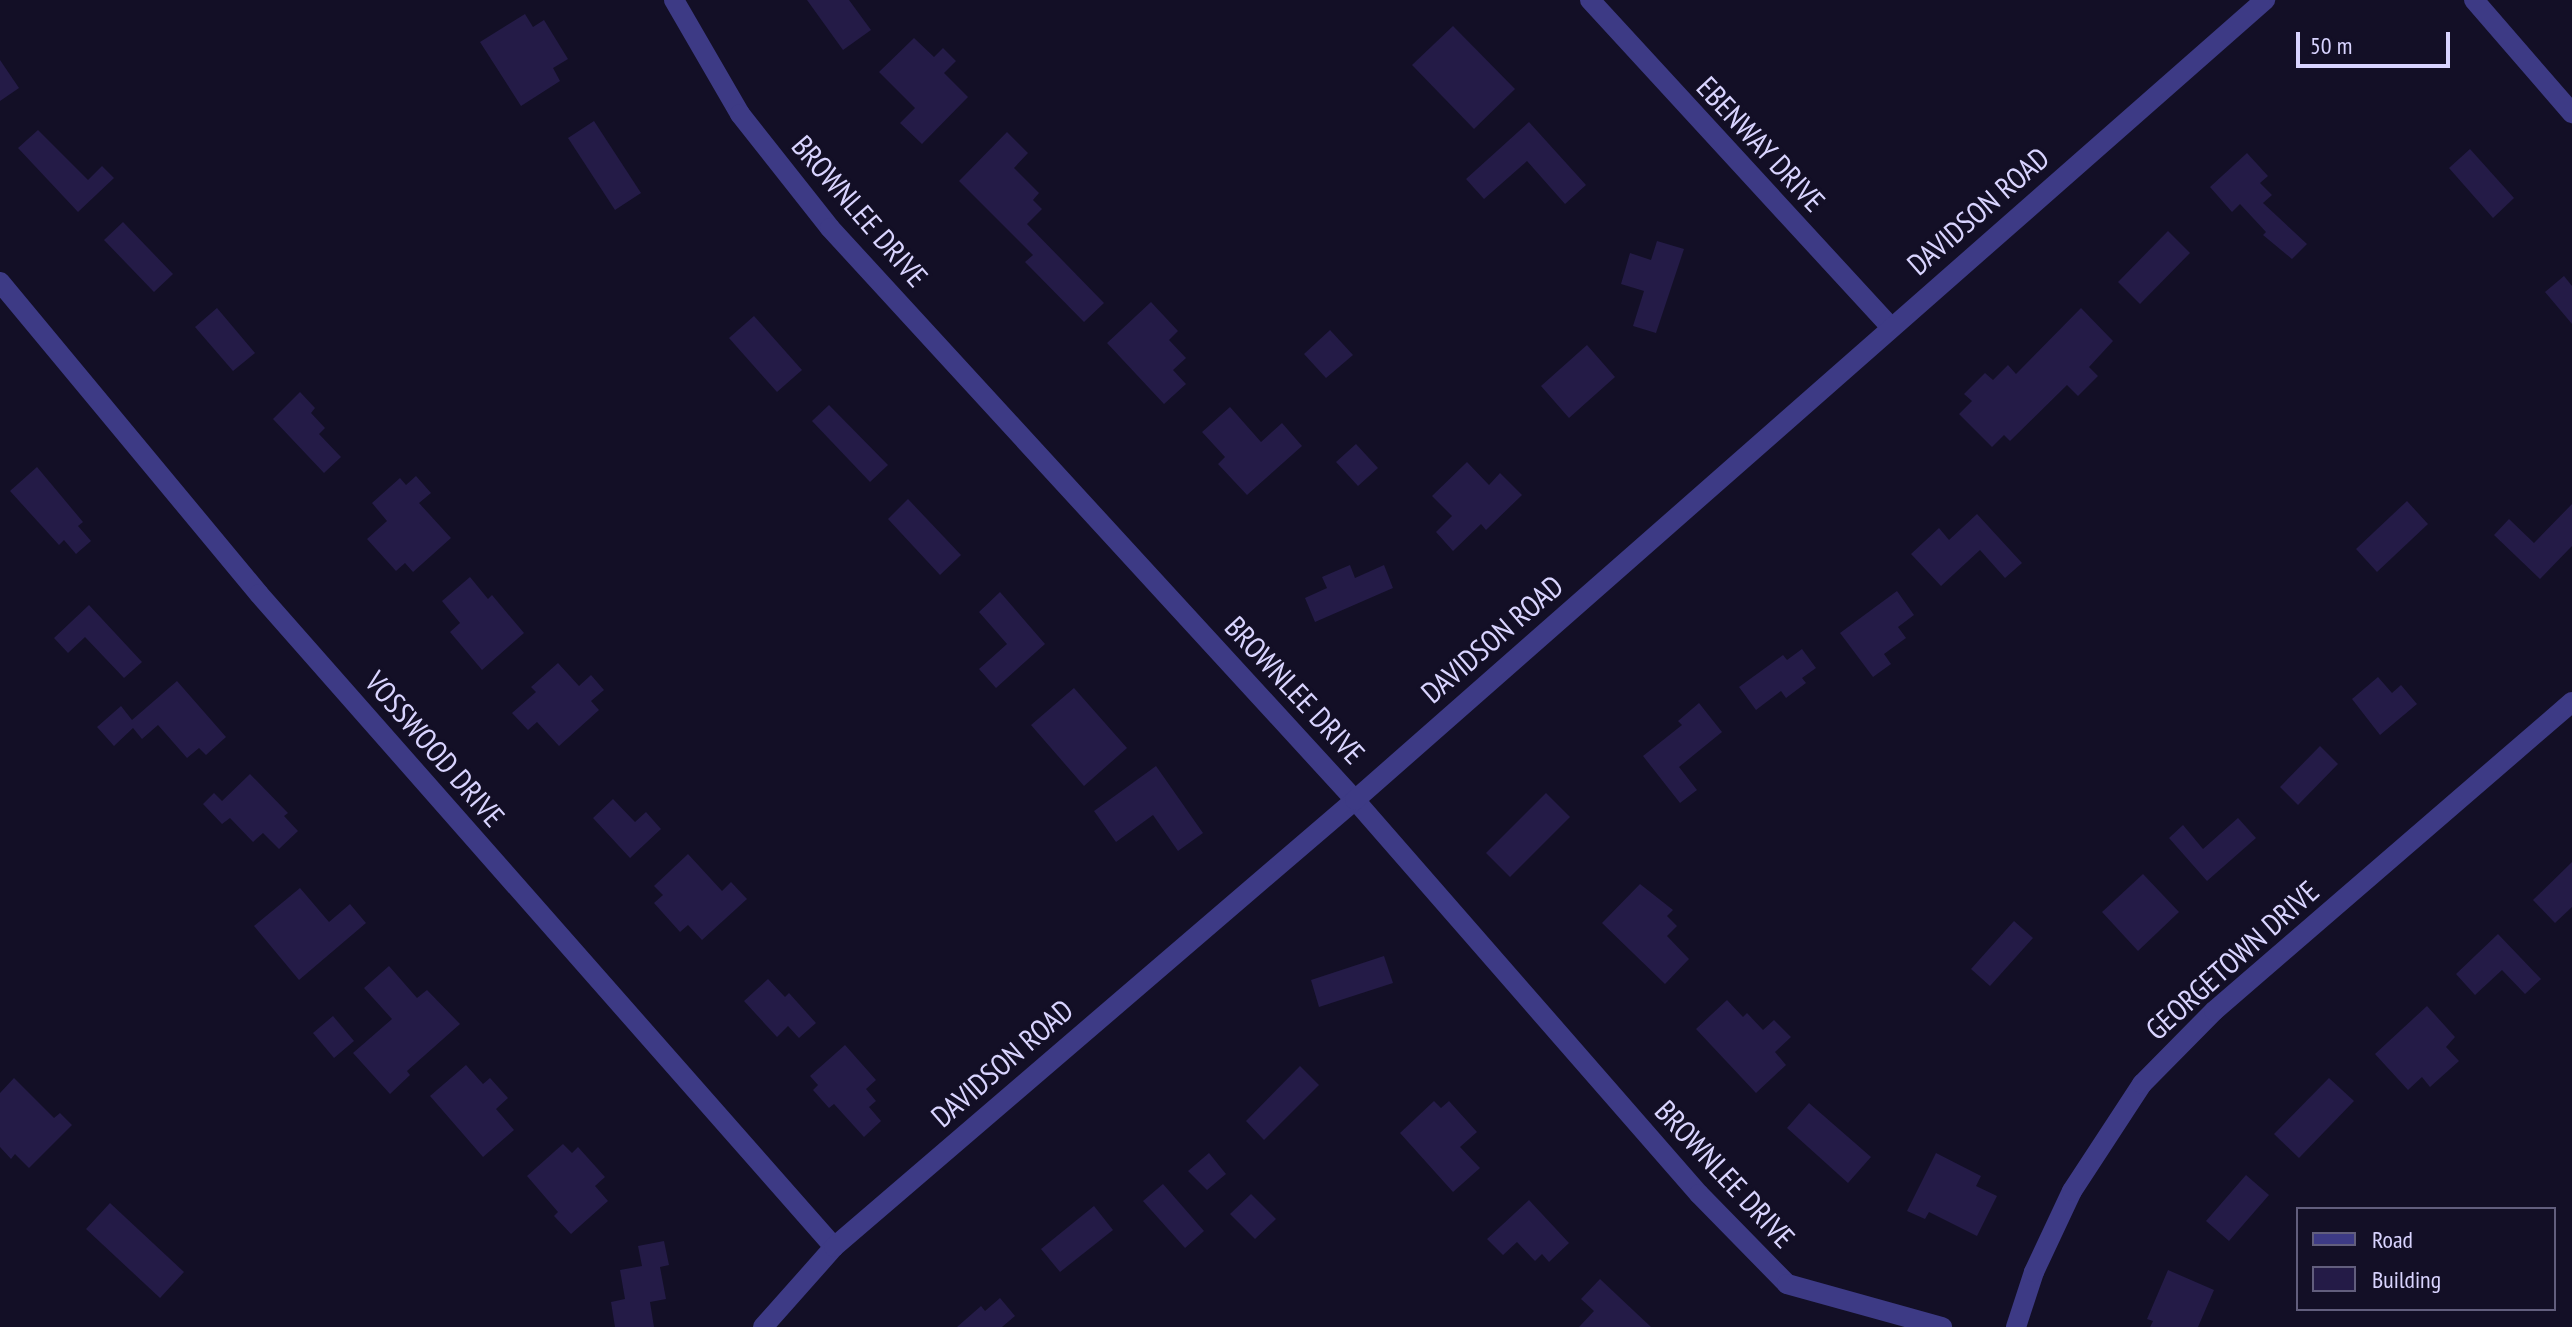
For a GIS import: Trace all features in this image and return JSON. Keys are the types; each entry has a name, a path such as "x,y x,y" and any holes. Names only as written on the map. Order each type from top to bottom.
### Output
{"street":[{"name":"BROWNLEE DRIVE","path":"674,0 740,114 830,228 1355,800 1699,1194 1787,1284 1942,1327"},
{"name":"EBENWAY DRIVE","path":"1590,0 1891,327"},
{"name":"DAVIDSON ROAD","path":"763,1327 834,1247 1355,800 2265,0"},
{"path":"2474,0 2572,113"},
{"name":"VOSSWOOD DRIVE","path":"0,282 259,594 834,1247"},
{"name":"GEORGETOWN DRIVE","path":"2016,1327 2034,1272 2072,1191 2142,1084 2214,1011 2572,702"}],"building":[{"path":"807,0 849,0 871,30 843,50"},
{"path":"525,14 533,27 544,20 568,59 553,68 560,81 521,106 480,42"},
{"path":"1453,26 1515,89 1474,129 1412,65"},
{"path":"914,38 934,57 943,48 956,61 944,73 968,97 922,144 900,123 915,108 879,72"},
{"path":"0,60 19,88 0,101"},
{"path":"594,121 641,193 615,210 568,138"},
{"path":"1529,122 1586,185 1565,204 1527,161 1484,199 1466,179"},
{"path":"38,130 88,180 102,166 114,178 78,212 18,148"},
{"path":"1007,132 1028,153 1014,168 1039,193 1033,200 1042,209 1027,224 1104,303 1084,322 1025,262 1033,255 959,181"},
{"path":"2470,149 2514,198 2493,218 2449,168"},
{"path":"2247,153 2268,176 2260,183 2272,195 2263,203 2307,244 2292,259 2263,235 2266,232 2240,204 2232,212 2210,187"},
{"path":"123,222 173,274 154,292 104,240"},
{"path":"2168,231 2190,253 2140,304 2118,282"},
{"path":"1657,241 1684,249 1656,333 1633,326 1644,291 1621,284 1630,253 1651,260"},
{"path":"2564,276 2572,286 2572,324 2545,292"},
{"path":"1151,302 1178,331 1169,340 1186,358 1173,370 1186,384 1164,404 1107,343"},
{"path":"217,308 255,353 233,371 195,327"},
{"path":"2081,308 2113,341 2089,367 2098,376 2078,396 2067,385 2010,441 2004,435 1992,447 1959,414 1972,401 1964,394 1985,373 1993,380 2008,365 2016,374"},
{"path":"754,316 802,370 777,392 729,338"},
{"path":"1330,330 1353,355 1326,378 1304,354"},
{"path":"1587,345 1615,377 1569,418 1541,386"},
{"path":"300,392 315,408 311,413 325,428 319,434 341,457 324,473 273,419"},
{"path":"829,405 888,465 870,482 812,421"},
{"path":"1230,407 1261,442 1282,423 1302,446 1247,495 1218,464 1225,457 1202,432"},
{"path":"1356,444 1378,468 1358,486 1336,462"},
{"path":"1467,462 1489,485 1500,473 1522,495 1486,530 1481,524 1453,551 1436,532 1452,516 1432,496"},
{"path":"37,467 83,522 78,526 91,541 76,554 64,540 59,545 10,491"},
{"path":"416,476 431,493 419,503 451,538 413,572 405,563 396,571 367,539 387,521 372,503 400,478 406,485"},
{"path":"908,499 961,555 940,575 888,519"},
{"path":"2407,501 2428,524 2377,572 2356,549"},
{"path":"2572,504 2572,546 2540,579 2494,535 2509,519 2534,543"},
{"path":"1977,514 2022,563 2005,578 1980,550 1941,586 1911,554 1939,528 1949,540"},
{"path":"1350,565 1355,578 1384,565 1393,588 1315,622 1305,598 1327,588 1322,577"},
{"path":"470,577 488,599 492,595 524,633 482,670 450,632 460,623 442,601"},
{"path":"1897,591 1914,615 1898,627 1906,638 1884,654 1891,664 1873,677 1840,633"},
{"path":"1000,592 1045,644 996,688 979,669 1007,644 979,612"},
{"path":"89,605 142,662 124,678 85,637 68,653 54,638"},
{"path":"1802,649 1816,668 1802,678 1806,683 1786,698 1781,691 1756,710 1739,687 1783,655 1787,660"},
{"path":"558,663 579,686 591,675 604,690 591,701 599,710 559,746 537,722 528,730 512,713 536,692 531,687"},
{"path":"2378,677 2392,693 2401,685 2417,704 2380,735 2352,699"},
{"path":"177,681 226,737 206,755 199,748 187,758 158,725 142,739 133,728 114,746 97,727 121,706 132,720"},
{"path":"1074,688 1127,748 1084,786 1031,725"},
{"path":"1699,703 1722,732 1679,767 1697,790 1680,803 1643,756 1682,725 1678,721"},
{"path":"2320,746 2338,764 2298,805 2280,787"},
{"path":"1156,766 1203,833 1178,851 1153,815 1116,842 1094,811"},
{"path":"250,774 288,813 284,816 298,831 279,849 263,833 253,842 230,818 222,824 203,804 214,793 222,801"},
{"path":"1546,793 1570,817 1510,877 1486,853"},
{"path":"613,799 635,822 646,812 661,829 630,858 593,818"},
{"path":"2238,818 2256,838 2207,881 2169,838 2183,825 2203,849"},
{"path":"688,854 722,891 731,882 747,899 702,940 688,925 680,932 654,903 663,895 654,886"},
{"path":"2572,862 2572,907 2555,923 2533,900"},
{"path":"2143,874 2179,912 2138,951 2102,912"},
{"path":"1640,884 1673,910 1667,916 1677,926 1667,936 1689,959 1665,984 1602,923"},
{"path":"300,888 329,922 350,904 366,923 299,980 254,926"},
{"path":"2014,921 2033,938 1990,986 1971,969"},
{"path":"2498,934 2541,979 2525,994 2502,970 2475,995 2456,974"},
{"path":"1384,956 1393,983 1319,1007 1311,980"},
{"path":"389,966 417,998 427,990 460,1024 407,1071 410,1075 390,1094 353,1053 392,1019 364,988"},
{"path":"768,979 785,997 789,993 816,1023 799,1038 788,1026 777,1037 744,1001"},
{"path":"1727,1000 1743,1017 1747,1013 1763,1030 1774,1020 1791,1037 1775,1052 1786,1065 1756,1093 1696,1029"},
{"path":"2427,1006 2455,1037 2446,1047 2459,1061 2430,1087 2422,1077 2408,1090 2375,1054"},
{"path":"333,1016 354,1041 334,1058 313,1033"},
{"path":"845,1045 876,1080 866,1089 876,1101 869,1107 881,1121 864,1137 834,1104 829,1108 813,1090 818,1085 810,1076"},
{"path":"466,1065 483,1084 490,1078 508,1098 496,1109 514,1130 483,1157 430,1096"},
{"path":"1300,1066 1319,1085 1264,1140 1246,1121"},
{"path":"14,1078 54,1118 60,1113 72,1125 29,1168 15,1154 11,1159 0,1147 0,1093"},
{"path":"2329,1078 2354,1101 2299,1158 2274,1134"},
{"path":"1434,1101 1441,1108 1449,1101 1477,1132 1460,1147 1480,1168 1453,1192 1400,1133"},
{"path":"1809,1103 1871,1157 1848,1183 1787,1128"},
{"path":"563,1144 572,1153 578,1147 605,1177 595,1186 608,1201 571,1234 554,1216 558,1212 527,1176"},
{"path":"1209,1153 1226,1174 1207,1190 1188,1171"},
{"path":"1936,1153 1981,1176 1976,1186 1997,1196 1977,1236 1929,1212 1925,1219 1907,1211"},
{"path":"2246,1175 2269,1195 2229,1241 2206,1221"},
{"path":"1163,1184 1204,1231 1185,1248 1143,1201"},
{"path":"1251,1194 1276,1219 1255,1239 1230,1214"},
{"path":"1529,1200 1569,1243 1549,1262 1542,1254 1535,1261 1517,1242 1503,1255 1487,1239"},
{"path":"110,1203 184,1272 160,1298 86,1229"},
{"path":"1094,1206 1113,1230 1060,1272 1041,1249"},
{"path":"664,1241 669,1265 660,1267 666,1299 650,1302 654,1327 615,1327 611,1302 625,1299 620,1270 642,1266 638,1246"},
{"path":"2168,1270 2214,1290 2198,1327 2150,1327 2153,1321 2147,1319"},
{"path":"1600,1279 1651,1327 1579,1327 1594,1311 1581,1299"},
{"path":"1000,1298 1015,1316 1002,1327 957,1327 981,1306 985,1311"}]}
